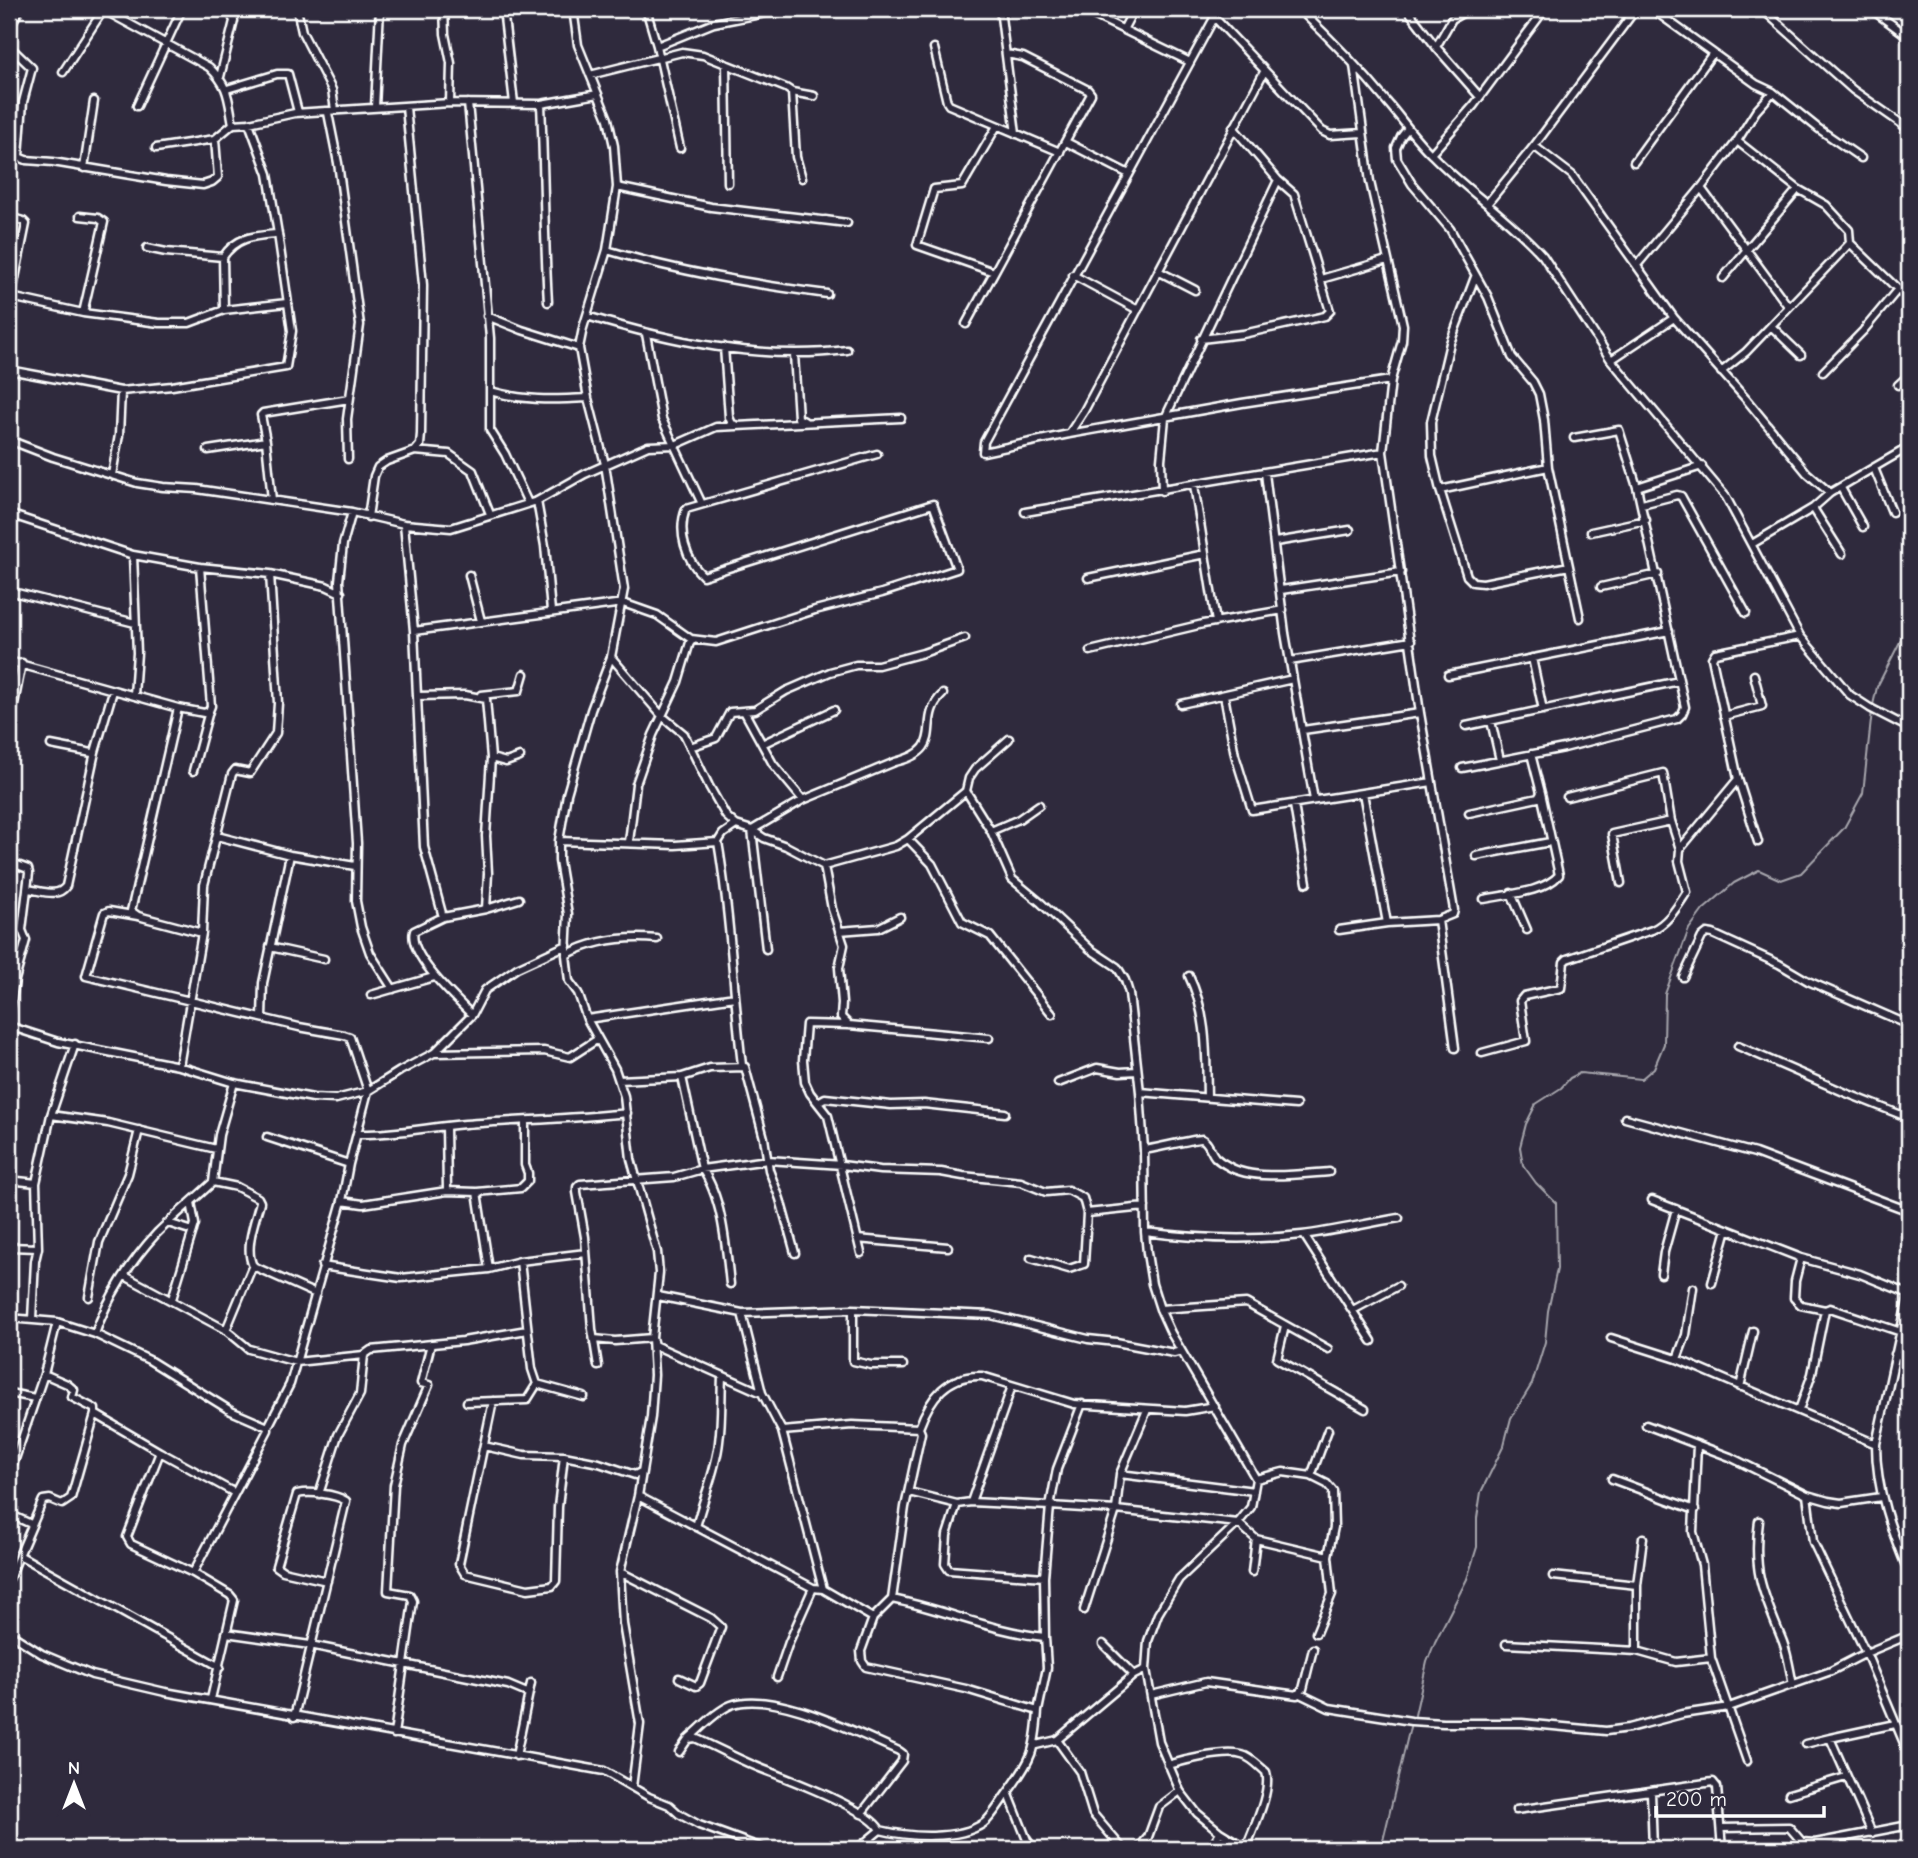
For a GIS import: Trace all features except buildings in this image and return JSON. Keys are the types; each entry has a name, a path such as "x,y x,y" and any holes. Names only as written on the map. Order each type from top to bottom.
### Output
{"street":[{"path":"9,28 20,9"},
{"path":"63,72 103,9 209,67 220,77 227,89 233,124"},
{"path":"137,106 181,9"},
{"path":"220,77 234,20 229,9"},
{"path":"297,9 302,32 332,90 331,111 360,325 347,419 348,459"},
{"path":"375,107 380,9"},
{"path":"444,9 444,34 451,63 450,103"},
{"path":"503,9 514,103"},
{"path":"573,9 578,45 608,119 614,146 617,187 607,250 579,348 588,398 605,464 624,589 611,657 591,710 567,794 559,841 568,914 566,954 569,981 578,993 587,1019 619,1080 627,1113 631,1159 657,1252 659,1273 652,1338 654,1375 651,1417 638,1474 638,1496 620,1572 623,1624 634,1676 640,1724 632,1787"},
{"path":"646,9 680,148"},
{"path":"1000,9 1016,134"},
{"path":"1082,9 1190,62"},
{"path":"1124,28 1135,9"},
{"path":"1219,9 984,442 983,452 1242,403 1391,380"},
{"path":"1299,9 1354,65 1431,154 1543,256 1611,360 1726,497 1800,636 1838,683 1858,701 1909,728"},
{"path":"1407,9 1480,97"},
{"path":"1436,47 1455,9"},
{"path":"1452,19 1463,10 1476,9"},
{"path":"1431,154 1480,97 1545,9"},
{"path":"1487,204 1534,146 1636,9"},
{"path":"1652,9 1756,84 1773,92 1861,158"},
{"path":"1762,9 1853,90 1909,129"},
{"path":"1871,9 1909,37"},
{"path":"657,46 714,23 765,13 813,10"},
{"path":"1214,17 1322,131 1330,135 1362,133"},
{"path":"9,46 32,68 23,102 19,156"},
{"path":"934,48 949,105 1060,152"},
{"path":"590,75 682,52 703,55 792,92 814,96"},
{"path":"1634,162 1713,53"},
{"path":"967,324 1091,93 1023,57 1006,54"},
{"path":"726,64 728,183"},
{"path":"1339,930 1387,923 1438,920 1453,914 1454,910 1420,713 1383,452 1391,380 1402,341 1403,325 1362,133 1354,65"},
{"path":"1069,434 1084,411 1264,72"},
{"path":"227,89 277,74 288,74 298,113 295,113"},
{"path":"792,92 796,157 802,178"},
{"path":"1637,265 1701,188 1756,111 1773,92"},
{"path":"156,148 215,139 233,124 295,113 450,103 541,104 598,94"},
{"path":"84,168 94,101"},
{"path":"468,103 490,338 491,429 528,503"},
{"path":"541,104 548,302"},
{"path":"405,107 423,285 421,434 420,445 415,451"},
{"path":"9,370 121,391 172,386 286,367 292,331 278,234 268,174 249,123"},
{"path":"994,272 917,245 934,189 962,186 997,126"},
{"path":"1201,339 1244,334 1325,316 1330,311 1294,194 1278,180 1233,127"},
{"path":"1408,128 1396,148 1397,159 1412,184 1450,229 1488,297 1511,357 1533,382 1539,394 1548,467 1580,618"},
{"path":"9,153 26,160 203,185 218,177 215,139"},
{"path":"1737,141 1798,189 1826,205 1849,230 1850,243 1909,300"},
{"path":"1066,142 1129,174"},
{"path":"1534,146 1572,175 1674,318 1807,473 1830,493"},
{"path":"1162,491 1161,460 1165,418 1278,180"},
{"path":"617,187 711,207 847,223 825,220"},
{"path":"1701,188 1788,306"},
{"path":"1723,278 1798,189"},
{"path":"80,216 98,218 104,222 83,313"},
{"path":"9,217 23,221 26,225 9,307"},
{"path":"224,310 223,257 231,245 245,237 278,234"},
{"path":"1721,372 1746,352 1850,243"},
{"path":"147,248 223,257"},
{"path":"607,250 650,263 732,281 827,294"},
{"path":"1321,279 1387,260"},
{"path":"1158,271 1195,290"},
{"path":"1073,275 1138,310"},
{"path":"1475,277 1450,343 1431,422 1432,456 1467,576 1473,582 1483,583 1569,566"},
{"path":"1823,372 1863,331 1898,289"},
{"path":"11,297 83,313 159,323 189,323 224,310 287,303"},
{"path":"487,316 579,348"},
{"path":"587,316 646,334 724,347 794,354 847,350"},
{"path":"1611,360 1674,318"},
{"path":"1771,326 1801,355"},
{"path":"646,334 663,419 702,504"},
{"path":"724,347 729,416 732,424 740,425"},
{"path":"794,354 798,418 805,422"},
{"path":"1898,385 1909,375"},
{"path":"112,475 119,435 121,391"},
{"path":"489,391 516,399 538,401 588,398"},
{"path":"272,500 261,420 263,412 349,399"},
{"path":"9,440 53,457 163,488 197,489 352,512 404,524 451,528 537,501 605,464 648,446 675,444 716,427 901,418"},
{"path":"1462,768 1677,719 1685,707 1646,520 1619,430 1574,438"},
{"path":"208,450 266,441"},
{"path":"1752,544 1813,508 1830,493 1909,447"},
{"path":"368,517 374,476 378,467 415,451 449,454 473,471 490,514"},
{"path":"1025,512 1383,452"},
{"path":"414,631 623,603 657,615 691,639 706,642 726,640 815,610 882,593 957,569 933,504 703,576 690,562 681,526 686,509 877,454"},
{"path":"1637,486 1702,466"},
{"path":"1440,490 1548,467"},
{"path":"1874,468 1892,512"},
{"path":"1265,473 1290,661 1314,800"},
{"path":"1194,485 1216,622"},
{"path":"1841,488 1863,527"},
{"path":"1642,504 1681,496 1746,613"},
{"path":"537,501 545,546 551,611"},
{"path":"1813,508 1842,554"},
{"path":"352,512 339,581 356,843 356,901 370,953 393,989"},
{"path":"9,514 133,555 200,567 270,574 326,586 341,593"},
{"path":"1591,532 1646,520"},
{"path":"404,524 414,631 424,846 443,917"},
{"path":"1275,542 1350,530"},
{"path":"1088,578 1205,554"},
{"path":"133,555 137,653 135,695"},
{"path":"193,771 211,706 200,567"},
{"path":"1281,590 1401,572"},
{"path":"179,1066 202,933 204,885 232,774 235,771 250,773 276,733 278,703 270,574"},
{"path":"1601,587 1658,574"},
{"path":"469,575 481,621"},
{"path":"326,586 339,581"},
{"path":"9,590 135,623"},
{"path":"1090,651 1216,622 1283,610"},
{"path":"1448,675 1670,631"},
{"path":"1758,842 1738,779 1713,663 1715,653 1800,636"},
{"path":"690,747 716,738 730,712 755,710 786,691 830,672 923,653 964,638"},
{"path":"629,842 636,784 653,735 678,682 691,639"},
{"path":"1290,661 1411,641"},
{"path":"611,657 662,716 684,734 726,816 736,825 752,830 824,866 862,857 896,846 908,839 965,791 975,769 1009,739"},
{"path":"1532,658 1542,710"},
{"path":"9,661 178,708 204,713 209,711"},
{"path":"9,730 22,663"},
{"path":"417,696 473,696 519,691 524,674"},
{"path":"1724,716 1762,706 1754,674"},
{"path":"1181,704 1293,679"},
{"path":"1465,726 1679,681"},
{"path":"28,889 56,894 62,892 66,886 95,752 113,691"},
{"path":"752,830 803,800 919,753 928,740 930,710 943,694"},
{"path":"1224,695 1235,755 1252,810 1432,782"},
{"path":"473,696 486,699 491,758 486,836 486,909"},
{"path":"138,916 131,911 131,907 178,708"},
{"path":"762,744 834,710"},
{"path":"744,711 773,764 803,800"},
{"path":"1303,730 1420,713"},
{"path":"1492,720 1500,760"},
{"path":"51,744 95,752"},
{"path":"1484,899 1538,887 1554,881 1559,875 1531,754"},
{"path":"491,758 506,762 520,757"},
{"path":"1482,1053 1526,1041 1520,1001 1524,996 1561,988 1564,962 1567,959 1659,927 1672,915 1687,892 1663,773 1567,797"},
{"path":"1680,849 1738,779"},
{"path":"965,791 992,831 1012,879 1090,949 1116,967 1125,980 1129,993 1140,1092 1145,1232 1152,1284 1160,1309 1181,1351 1256,1479 1251,1507 1238,1523 1179,1578 1158,1614 1148,1641 1146,1669 1159,1742 1168,1765 1180,1791 1197,1813 1247,1849 1265,1794 1266,1772 1242,1754 1193,1758 1168,1765"},
{"path":"1363,793 1387,923"},
{"path":"1469,813 1530,801 1538,798 1541,793"},
{"path":"992,831 1019,819 1039,805"},
{"path":"1294,805 1307,883"},
{"path":"1620,883 1612,834 1671,821"},
{"path":"736,825 723,834 718,842 725,885 742,1065"},
{"path":"752,830 765,948"},
{"path":"217,836 289,855 355,866"},
{"path":"908,839 932,864 962,922 990,936 1052,1014"},
{"path":"559,841 675,845 718,842"},
{"path":"1476,856 1550,842"},
{"path":"262,1018 263,983 289,855"},
{"path":"9,862 28,869 22,930 26,940 15,980 9,1018"},
{"path":"824,866 832,909 844,945 839,968 841,1017 849,1025"},
{"path":"1511,893 1527,930"},
{"path":"472,1015 434,977 412,935 414,931 443,917 486,909 519,899"},
{"path":"192,1573 268,1430 289,1384 342,1201 368,1091 350,1037 86,976 106,911 138,916 202,933"},
{"path":"839,932 878,928 900,917"},
{"path":"1438,920 1455,1048"},
{"path":"1683,977 1702,937 1707,933 1713,934 1779,964 1808,981 1909,1025"},
{"path":"566,954 585,945 633,937 657,939"},
{"path":"9,1027 58,1042 179,1066 234,1083 313,1098 336,1099 368,1091 435,1053 472,1015 485,990 517,968 567,945"},
{"path":"270,947 324,959"},
{"path":"1189,976 1199,995 1204,1018 1207,1097"},
{"path":"371,995 434,977"},
{"path":"587,1019 734,997"},
{"path":"861,1253 828,1115 810,1093 803,1073 804,1028 810,1023 849,1025 989,1038"},
{"path":"435,1053 544,1051 570,1057 598,1038"},
{"path":"32,1319 38,1248 36,1183 51,1115 75,1044"},
{"path":"1738,1046 1909,1118"},
{"path":"619,1080 682,1077 710,1068 742,1065 747,1069 750,1092 795,1253"},
{"path":"1058,1083 1097,1068 1119,1072 1137,1071"},
{"path":"682,1077 702,1169 724,1229 730,1284"},
{"path":"94,1334 125,1276 157,1233 213,1182 216,1149 234,1083"},
{"path":"1140,1092 1296,1105"},
{"path":"818,1102 825,1098 891,1105 924,1104 1005,1113"},
{"path":"357,1134 387,1135 446,1126 627,1113"},
{"path":"51,1115 139,1130 216,1149"},
{"path":"1625,1118 1755,1153 1909,1211"},
{"path":"342,1201 363,1204 447,1191 477,1192 521,1188 528,1181 525,1165 525,1121"},
{"path":"446,1126 447,1191"},
{"path":"89,1297 99,1242 128,1174 139,1130"},
{"path":"267,1137 349,1164"},
{"path":"1144,1150 1202,1139 1215,1157 1239,1171 1291,1175 1329,1172"},
{"path":"598,1366 577,1187 580,1184 674,1177 702,1169 768,1160 880,1170 941,1171 1021,1182 1046,1192 1068,1191 1083,1198 1087,1213 1084,1264 1069,1269 1031,1258"},
{"path":"9,1180 36,1183"},
{"path":"213,1182 237,1187 258,1198 260,1202 251,1242 253,1265 226,1330"},
{"path":"477,1192 489,1269"},
{"path":"1652,1200 1801,1258 1909,1293 1875,1444 1881,1497 1909,1573"},
{"path":"172,1299 195,1224 191,1202"},
{"path":"1087,1213 1144,1207"},
{"path":"1661,1275 1664,1252 1676,1209"},
{"path":"1145,1232 1191,1238 1255,1238 1304,1235 1399,1218"},
{"path":"168,1223 193,1231"},
{"path":"1712,1283 1727,1229"},
{"path":"1304,1235 1372,1341"},
{"path":"857,1239 948,1247"},
{"path":"9,1247 38,1248"},
{"path":"322,1266 401,1278 489,1269 520,1261 586,1252"},
{"path":"1801,1258 1794,1298 1801,1305 1825,1310 1830,1308 1901,1332"},
{"path":"467,1402 527,1400 537,1384 527,1330 520,1261"},
{"path":"253,1265 316,1294"},
{"path":"125,1276 226,1330 249,1349 296,1362 364,1355 371,1350 431,1345 527,1330"},
{"path":"1353,1310 1398,1286"},
{"path":"1677,1359 1686,1335 1693,1288"},
{"path":"657,1296 742,1313 853,1309 990,1315 1087,1339 1174,1353 1181,1351"},
{"path":"1160,1309 1245,1303 1328,1349"},
{"path":"853,1309 853,1361 872,1365 903,1365"},
{"path":"1800,1410 1812,1374 1825,1310"},
{"path":"742,1313 762,1393 782,1431 823,1589"},
{"path":"9,1318 57,1322 94,1334 149,1360 231,1411 268,1427"},
{"path":"14,1462 44,1374 57,1322"},
{"path":"1285,1325 1277,1359 1365,1409"},
{"path":"1741,1387 1753,1331"},
{"path":"594,1339 615,1341 652,1338"},
{"path":"652,1338 654,1345 762,1393"},
{"path":"1611,1338 1677,1359 1875,1444"},
{"path":"394,1734 414,1601 410,1595 388,1591 393,1498 403,1445 429,1385 421,1382 431,1345"},
{"path":"1895,1354 1909,1358"},
{"path":"319,1494 338,1436 360,1394 364,1355"},
{"path":"9,1579 31,1524 45,1498 62,1504 71,1498 95,1414 95,1409 72,1397 74,1390 67,1384 44,1374"},
{"path":"696,1527 719,1444 722,1376"},
{"path":"1038,1712 966,1689 866,1667 862,1661 861,1651 873,1618 892,1599 921,1433 919,1428 931,1402 944,1385 957,1378 982,1376 1067,1402 1082,1404 1185,1411 1215,1406"},
{"path":"537,1384 584,1397"},
{"path":"971,1502 1012,1386"},
{"path":"9,1393 35,1398"},
{"path":"493,1401 459,1564 465,1574 528,1589 552,1586 556,1581 558,1507 564,1456"},
{"path":"880,1830 912,1837 952,1833 984,1822 1027,1765 1035,1745 1038,1712 1047,1668 1044,1577 1050,1506 1057,1469 1082,1404"},
{"path":"1084,1610 1116,1510 1121,1474 1147,1410"},
{"path":"95,1414 235,1493"},
{"path":"1646,1424 1730,1457 1807,1494 1828,1501 1841,1503 1881,1497"},
{"path":"782,1431 852,1425 919,1428"},
{"path":"1311,1476 1328,1430"},
{"path":"1697,1445 1693,1532 1702,1565 1711,1658 1747,1761"},
{"path":"484,1446 524,1455 564,1456 638,1474"},
{"path":"160,1452 128,1534 128,1541 192,1573 234,1600 211,1699"},
{"path":"1256,1479 1283,1472 1311,1476 1327,1484 1333,1491 1334,1527 1328,1556 1332,1594 1316,1633"},
{"path":"1121,1474 1254,1491"},
{"path":"1612,1479 1695,1510"},
{"path":"909,1492 957,1504 971,1502 1116,1510 1238,1523 1256,1539 1328,1556"},
{"path":"294,1717 310,1645 327,1581 346,1501 340,1497 319,1494 297,1494 276,1566 284,1571 327,1581"},
{"path":"1807,1494 1813,1542 1866,1653 1909,1755"},
{"path":"638,1496 813,1588 823,1589 873,1618"},
{"path":"957,1504 947,1535 945,1564 949,1570 1044,1577"},
{"path":"9,1514 31,1524"},
{"path":"1759,1521 1756,1547 1759,1579 1767,1608 1783,1641 1793,1685"},
{"path":"1637,1651 1637,1585 1643,1538"},
{"path":"1252,1572 1256,1539"},
{"path":"19,1555 220,1667"},
{"path":"620,1572 711,1618 720,1627 700,1683 696,1686 680,1678"},
{"path":"1553,1576 1637,1585"},
{"path":"777,1677 813,1588"},
{"path":"892,1599 931,1607 1026,1635 1045,1637"},
{"path":"9,1633 42,1654 92,1675 294,1717 604,1772 669,1805 699,1825 765,1849"},
{"path":"226,1633 310,1645 508,1685 527,1693"},
{"path":"1151,1695 1206,1682 1289,1695 1300,1694 1329,1708 1411,1721 1522,1723 1595,1731 1629,1728 1671,1716 1729,1707 1831,1671 1909,1635"},
{"path":"1103,1644 1135,1675"},
{"path":"1506,1644 1637,1651 1657,1655 1672,1662 1711,1658"},
{"path":"1300,1694 1313,1649"},
{"path":"1035,1745 1057,1740 1135,1675 1146,1669"},
{"path":"516,1756 531,1683"},
{"path":"679,1752 688,1739 733,1704 776,1704 805,1712 903,1754 902,1760 861,1814"},
{"path":"1805,1744 1895,1724"},
{"path":"688,1739 695,1738 800,1782 877,1823 880,1830"},
{"path":"1830,1738 1872,1833"},
{"path":"1057,1740 1080,1772 1093,1814 1123,1849"},
{"path":"1789,1794 1846,1777"},
{"path":"1516,1810 1713,1782 1717,1787 1722,1849"},
{"path":"1138,1849 1148,1837 1159,1807 1180,1791"},
{"path":"1008,1792 1027,1840 1034,1849"},
{"path":"1651,1792 1653,1849"},
{"path":"1721,1828 1785,1827 1791,1829 1802,1842 1815,1846 1909,1825"},
{"path":"857,1849 880,1830"},
{"path":"1210,1849 1220,1832"}],"waterway":[{"path":"1873,705 1877,687 1909,624"},
{"path":"1415,1715 1427,1662 1467,1579 1477,1547 1477,1518 1481,1492 1504,1445 1511,1418 1532,1384 1545,1342 1557,1269 1556,1203 1523,1165 1520,1147 1526,1124 1536,1104 1580,1073 1641,1079 1654,1068 1664,1044 1665,994 1689,929 1703,910 1734,883 1759,870 1781,880 1801,873 1844,828 1863,793 1872,711"},
{"path":"1381,1849 1410,1727"}]}
